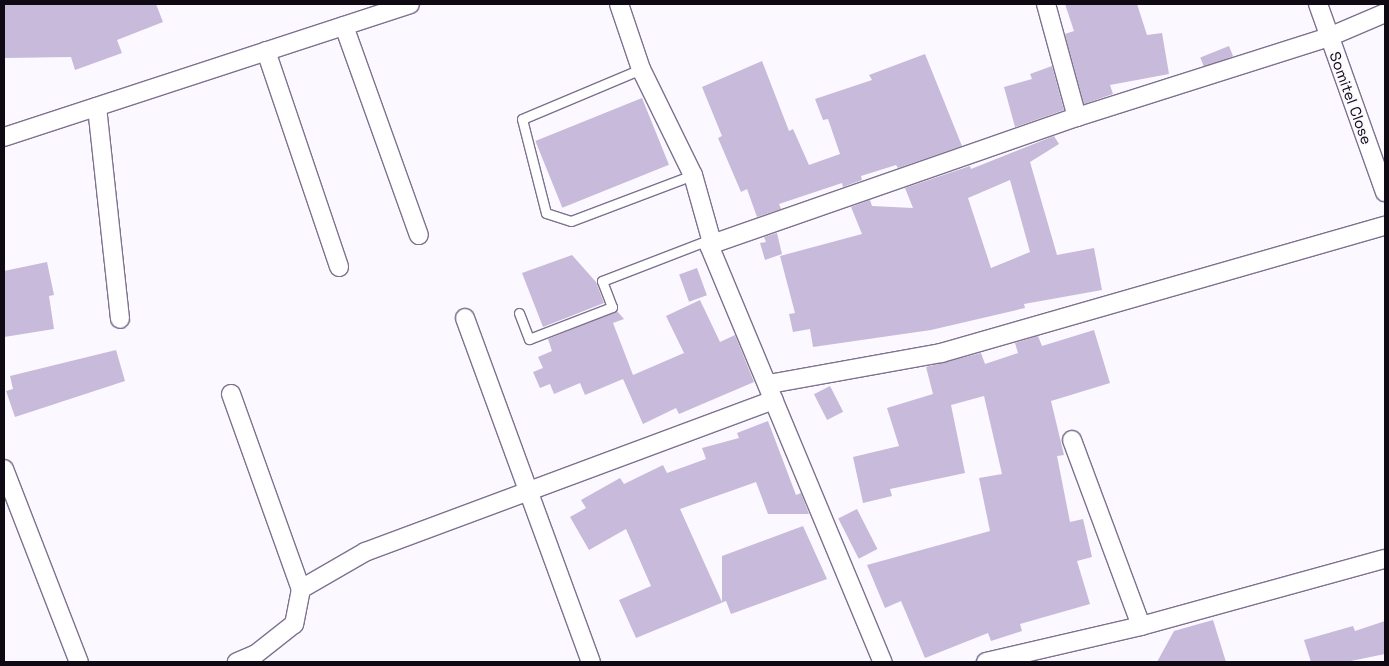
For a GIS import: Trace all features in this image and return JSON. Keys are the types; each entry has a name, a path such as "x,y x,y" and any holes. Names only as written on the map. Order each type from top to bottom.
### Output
{"street":[{"path":"4,137 410,4"},
{"path":"619,4 641,69 693,175 710,242 883,662"},
{"path":"1046,4 1077,117"},
{"name":"Somitel Close","path":"1318,4 1385,192"},
{"path":"710,242 1077,117 1329,37 1385,13"},
{"path":"344,26 419,235"},
{"path":"266,51 339,267"},
{"path":"97,107 120,319"},
{"path":"302,589 364,552 530,492 771,392 941,353 1385,226"},
{"path":"465,318 591,662"},
{"path":"231,394 302,589 294,624 256,654 237,662"},
{"path":"1072,440 1141,626"},
{"path":"4,469 80,662"},
{"path":"986,662 1141,626 1385,559"}],"lane":[{"path":"641,69 522,118 546,213 570,221 693,175"},
{"path":"519,313 529,339 612,307 602,281 710,242"}],"building":[{"path":"4,4 156,4 163,22 117,40 122,53 75,70 71,57 4,58"},
{"path":"1065,4 1137,4 1147,35 1162,33 1169,74 1110,85 1113,94 1084,104 1065,34 1074,31"},
{"path":"1229,46 1233,56 1204,68 1200,58"},
{"path":"925,54 962,146 898,168 896,165 861,176 862,180 843,187 842,183 779,204 781,209 757,217 747,189 741,192 718,138 722,136 702,87 762,61 789,131 793,129 809,165 840,154 828,119 823,120 815,99 872,80 869,75"},
{"path":"1052,66 1064,110 1015,127 1004,87 1032,79 1030,74"},
{"path":"642,98 669,165 562,208 535,141"},
{"path":"1054,136 1059,144 1030,162 1057,255 1094,248 1102,290 1024,304 1025,308 931,330 813,347 810,329 793,332 789,314 795,313 780,256 862,234 851,207 870,200 872,206 913,208 905,188 970,166 971,169","holes":["1010,180 1030,252 991,268 968,198"]},
{"path":"777,233 782,254 765,260 760,243 766,242 764,237"},
{"path":"572,255 596,282 604,303 543,327 522,273"},
{"path":"47,262 54,295 49,296 54,329 4,337 4,271"},
{"path":"697,268 707,295 689,302 679,274"},
{"path":"700,300 720,342 735,335 754,382 679,414 676,408 643,424 623,379 585,395 580,383 554,394 550,384 540,388 533,372 543,368 538,357 552,351 548,339 617,311 624,319 613,323 633,375 684,353 666,316"},
{"path":"1094,330 1110,383 1051,401 1064,455 1057,456 1070,522 1083,519 1092,557 1077,561 1090,604 1020,624 1022,631 991,641 988,633 925,658 901,601 885,608 867,565 990,531 979,478 1002,474 984,396 951,405 965,473 890,489 892,496 863,503 853,457 899,446 887,408 933,394 926,367 981,353 985,364 1018,353 1015,343 1038,336 1042,346"},
{"path":"116,350 125,381 15,417 6,391 13,389 10,376"},
{"path":"830,386 843,412 827,420 814,394"},
{"path":"768,421 796,495 801,493 809,514 768,514 756,482 680,509 722,602 722,556 803,526 827,579 731,614 726,601 636,638 619,600 651,586 626,529 589,550 570,517 586,508 581,500 620,478 624,484 663,465 667,473 706,459 702,448 739,438 737,433"},
{"path":"857,509 877,549 859,559 838,519"},
{"path":"1213,620 1226,662 1157,662 1174,631"},
{"path":"1385,621 1385,654 1346,662 1311,662 1304,640 1353,626 1355,631"}]}
